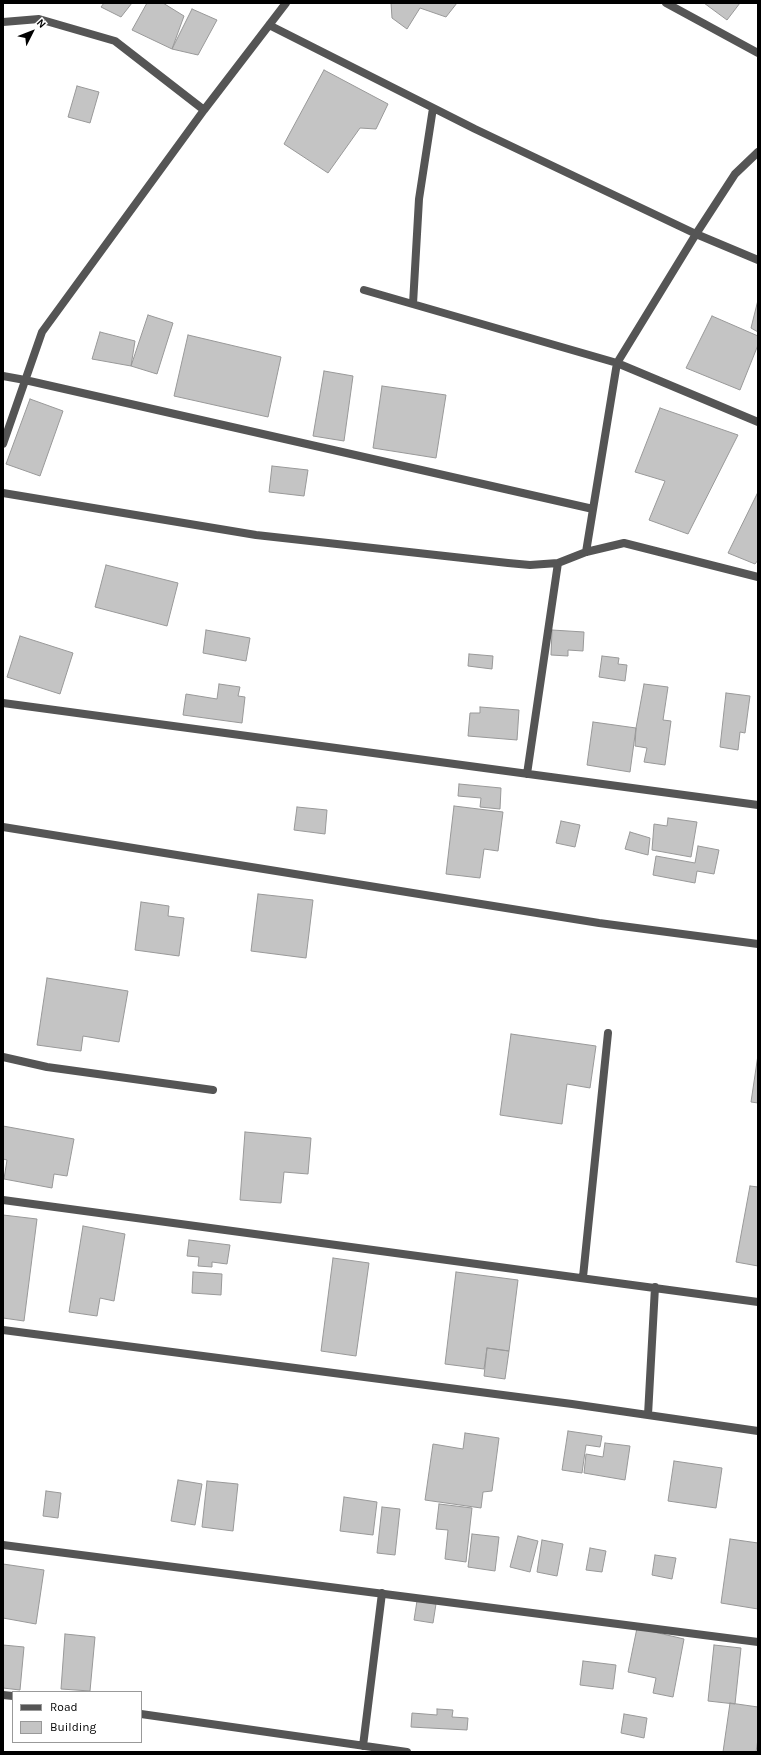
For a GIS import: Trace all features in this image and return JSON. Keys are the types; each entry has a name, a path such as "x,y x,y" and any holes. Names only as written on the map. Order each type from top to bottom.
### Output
{"street":[{"path":"3,444 42,332 204,110 286,3"},
{"path":"666,3 758,53"},
{"path":"3,22 39,19 115,41 204,110"},
{"path":"269,25 475,129 696,234 758,260"},
{"path":"413,304 419,199 433,108"},
{"path":"586,552 617,363 696,234 735,174 758,152"},
{"path":"364,290 617,363 758,422"},
{"path":"3,376 593,509"},
{"path":"3,493 256,535 530,565 558,563 586,552 624,543 758,578"},
{"path":"527,774 558,563"},
{"path":"3,703 758,805"},
{"path":"3,827 599,923 758,944"},
{"path":"583,1277 608,1033"},
{"path":"3,1057 47,1067 213,1090"},
{"path":"3,1200 583,1277 758,1302"},
{"path":"648,1415 654,1287"},
{"path":"3,1330 648,1415 758,1431"},
{"path":"3,1545 758,1642"},
{"path":"363,1746 382,1593"},
{"path":"142,1714 407,1752"}],"building":[{"path":"104,3 132,3 121,17 101,7"},
{"path":"147,3 163,3 184,16 172,49 132,30"},
{"path":"391,3 457,3 446,17 420,8 407,29 392,18"},
{"path":"704,3 740,3 727,20"},
{"path":"192,9 217,20 198,55 172,49"},
{"path":"324,70 388,104 376,129 360,128 328,173 284,144"},
{"path":"77,86 99,92 90,123 68,117"},
{"path":"758,300 758,332 751,328"},
{"path":"148,315 173,323 157,374 131,366"},
{"path":"712,316 758,336 758,345 740,390 686,368"},
{"path":"100,332 135,341 131,366 92,359"},
{"path":"188,335 281,357 268,417 174,396"},
{"path":"324,371 353,376 344,441 313,436"},
{"path":"382,386 446,395 436,458 373,448"},
{"path":"30,399 63,411 40,476 6,464"},
{"path":"660,408 738,435 688,534 649,520 665,481 635,472"},
{"path":"272,466 308,470 304,496 269,492"},
{"path":"758,492 758,560 755,564 728,553"},
{"path":"106,565 178,583 167,626 95,607"},
{"path":"206,630 250,638 246,661 203,653"},
{"path":"552,630 584,632 583,651 568,650 568,656 551,655"},
{"path":"20,636 73,653 60,694 7,677"},
{"path":"469,654 493,656 492,669 468,666"},
{"path":"602,656 619,658 618,664 627,665 625,681 599,677"},
{"path":"219,684 240,687 238,696 245,697 242,723 183,715 186,694 217,699"},
{"path":"644,684 668,687 663,720 671,721 665,765 644,762 647,748 635,746 636,728"},
{"path":"726,693 750,696 745,733 740,732 738,750 720,747"},
{"path":"480,707 519,710 517,740 468,736 470,713 480,713"},
{"path":"593,722 636,728 630,772 587,765"},
{"path":"459,784 501,788 500,809 480,807 481,798 458,796"},
{"path":"454,806 503,812 498,851 484,849 480,878 446,874"},
{"path":"297,807 327,810 325,834 294,830"},
{"path":"668,818 697,822 691,857 652,850 654,824 667,826"},
{"path":"561,821 580,825 575,847 556,843"},
{"path":"630,832 650,838 648,855 625,849"},
{"path":"698,846 719,850 714,874 697,871 695,883 653,875 656,856 695,863"},
{"path":"258,894 313,900 306,958 251,951"},
{"path":"141,902 169,906 168,916 184,918 179,956 135,950"},
{"path":"47,978 128,991 119,1042 83,1036 81,1051 37,1045"},
{"path":"511,1034 596,1046 590,1088 567,1084 562,1124 500,1115"},
{"path":"758,1055 758,1103 751,1102"},
{"path":"3,1126 74,1139 67,1176 54,1174 52,1188 4,1179 7,1160 3,1159"},
{"path":"245,1132 311,1138 308,1174 284,1172 281,1203 240,1200"},
{"path":"750,1186 758,1187 758,1266 736,1262"},
{"path":"3,1215 37,1219 24,1321 3,1318"},
{"path":"83,1226 125,1234 114,1301 100,1298 97,1316 69,1312"},
{"path":"189,1240 230,1245 227,1264 212,1262 212,1267 198,1266 199,1257 187,1256"},
{"path":"333,1258 369,1263 356,1356 321,1351"},
{"path":"193,1272 222,1274 221,1295 192,1293"},
{"path":"456,1272 518,1280 509,1351 487,1348 484,1369 445,1364"},
{"path":"487,1348 509,1351 505,1379 484,1376"},
{"path":"568,1431 602,1436 600,1447 586,1445 582,1473 562,1470"},
{"path":"465,1433 499,1438 492,1491 483,1492 481,1508 425,1500 433,1444 463,1449"},
{"path":"605,1443 630,1446 625,1480 584,1473 586,1454 603,1457"},
{"path":"674,1461 722,1468 716,1508 668,1501"},
{"path":"178,1480 202,1484 195,1525 171,1521"},
{"path":"207,1481 238,1484 233,1531 202,1527"},
{"path":"46,1491 61,1493 58,1518 43,1516"},
{"path":"344,1497 377,1502 373,1535 340,1531"},
{"path":"439,1504 472,1508 466,1562 445,1559 448,1530 436,1529"},
{"path":"382,1507 400,1509 395,1555 377,1553"},
{"path":"472,1534 499,1537 495,1571 468,1567"},
{"path":"518,1536 538,1541 530,1572 510,1567"},
{"path":"730,1539 758,1543 758,1609 721,1603"},
{"path":"542,1540 563,1544 557,1576 537,1572"},
{"path":"590,1548 606,1551 602,1572 586,1570"},
{"path":"655,1555 676,1558 672,1579 652,1575"},
{"path":"3,1564 44,1570 36,1624 3,1618"},
{"path":"417,1601 436,1604 433,1623 414,1620"},
{"path":"637,1628 684,1639 673,1697 653,1693 656,1678 628,1672"},
{"path":"65,1634 95,1637 90,1691 61,1689"},
{"path":"3,1645 24,1647 20,1690 3,1688"},
{"path":"714,1645 741,1648 735,1704 708,1701"},
{"path":"583,1661 616,1665 613,1689 580,1685"},
{"path":"730,1703 758,1707 758,1739 756,1752 723,1752"},
{"path":"437,1709 453,1710 452,1717 468,1718 467,1730 411,1727 412,1713 437,1715"},
{"path":"624,1714 647,1718 644,1738 621,1733"}]}
